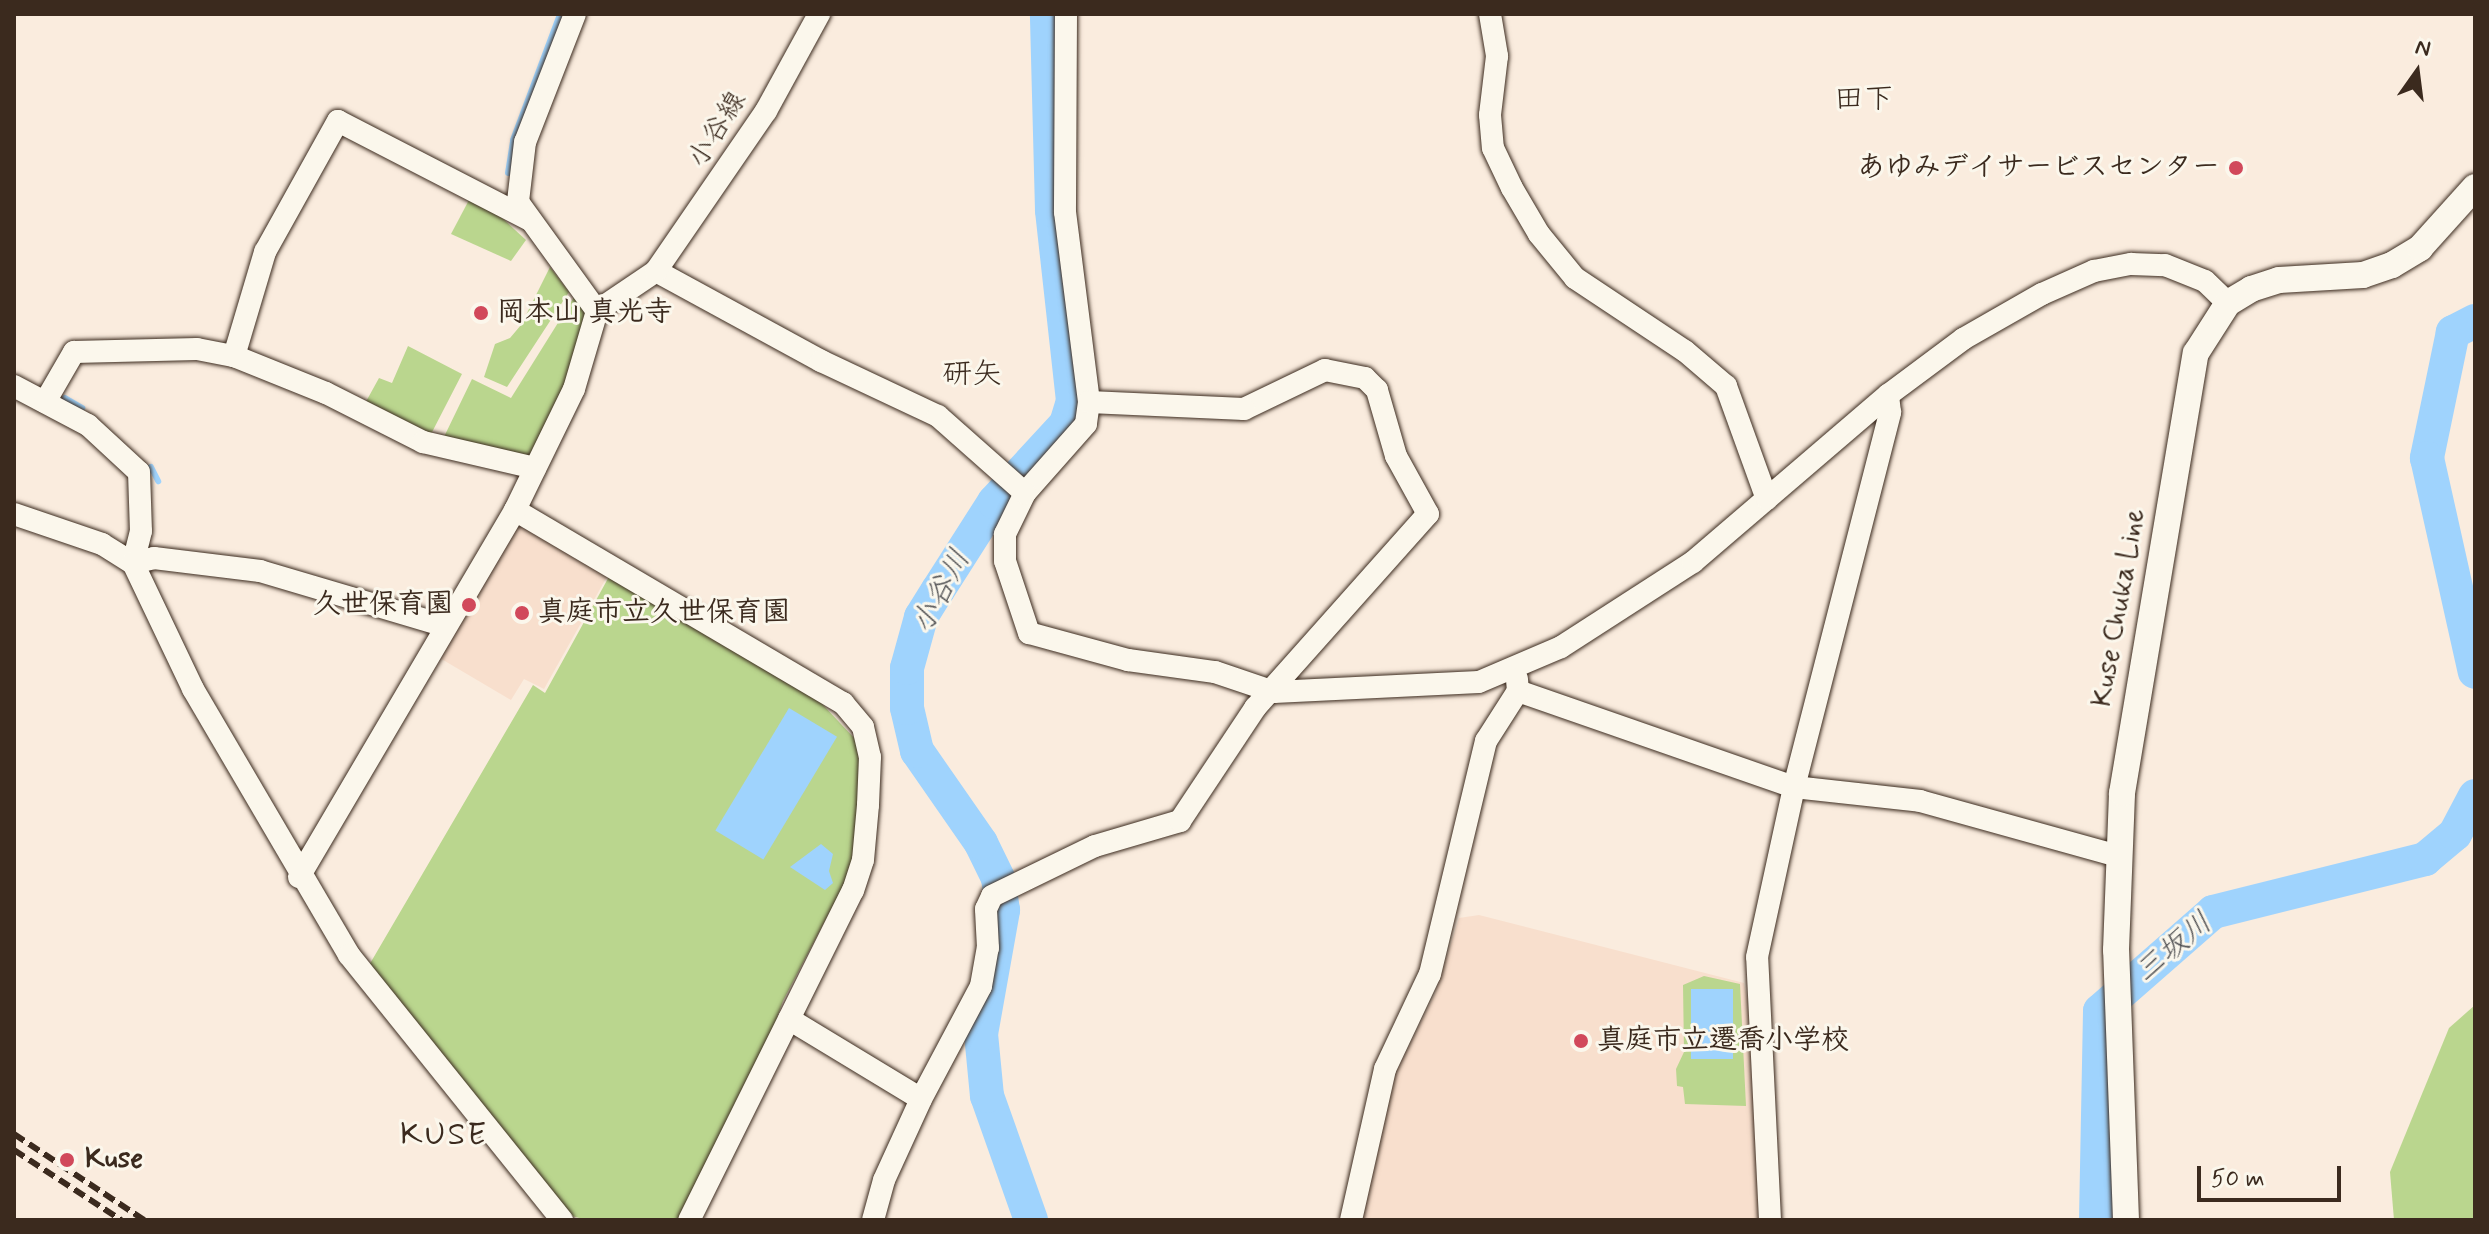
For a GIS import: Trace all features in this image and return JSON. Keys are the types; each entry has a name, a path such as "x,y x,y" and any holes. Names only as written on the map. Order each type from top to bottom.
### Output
{"main road":[{"path":"2228,303 2279,280 2363,275 2392,265 2420,248 2475,187"},
{"name":"Kuse Chuka Line","path":"2126,1220 2117,992 2118,856 2137,692 2196,353 2228,303"}],"street":[{"path":"575,14 525,142 518,202 597,311"},
{"name":"小谷線","path":"656,271 766,111 819,14"},
{"path":"1066,14 1065,212 1089,402 1086,424 1025,493 1005,534 1005,561 1029,633 1128,660 1215,672 1274,692 1517,680 1794,787 1920,801 2118,856"},
{"path":"1490,14 1497,56 1490,115 1493,148 1519,200 1539,234 1575,278 1685,351 1726,386 1767,499"},
{"path":"234,356 265,252 338,121 530,220"},
{"path":"1351,1220 1385,1069 1430,974 1486,741 1517,680 1561,647 1693,562 1888,395 1963,339 2094,271 2131,264 2165,265 2205,281 2228,303"},
{"path":"299,877 515,510 574,389 597,311 656,271 821,361 938,416 1025,493"},
{"path":"45,402 74,352 197,349 234,356 326,393 423,442 535,468"},
{"path":"873,1220 884,1180 921,1099 981,986 988,948 986,909 992,896 1095,846 1180,821 1255,708 1274,692 1428,514 1396,456 1377,390 1365,378 1325,370 1244,409 1089,402"},
{"path":"14,386 88,425 139,472 141,531 133,563"},
{"path":"1770,1220 1757,957 1794,787 1890,412 1888,395"},
{"path":"515,510 843,703 863,727 870,757 863,860 853,890 689,1220"},
{"path":"14,514 102,544 133,563 193,689 299,877 349,955 562,1220"},
{"path":"133,563 154,558 260,571 446,626"},
{"path":"789,1019 921,1099"}],"shaded area":[{"name":"真庭市立久世保育園","path":"522,521 609,573 544,689 524,679 511,700 433,654 511,524"},
{"name":"真庭市立遷喬小学校","path":"1479,915 1744,983 1750,1012 1762,1220 1358,1220 1383,1105 1435,994 1459,918"}],"green space":[{"path":"469,200 500,216 526,240 511,261 451,234"},
{"path":"550,267 569,292 507,387 484,377 495,344 510,338 521,325"},
{"path":"576,294 589,317 585,338 531,458 442,441 472,379 511,398"},
{"path":"408,346 462,374 429,438 363,407 379,378 392,383"},
{"path":"611,573 809,690 856,740 861,775 853,867 783,1001 770,1037 680,1220 586,1220 565,1214 368,967 533,685 545,693"},
{"path":"1704,976 1740,984 1746,1106 1685,1104 1683,1087 1677,1086 1676,1069 1684,1052 1683,985"},
{"path":"2475,1005 2475,1220 2394,1220 2390,1172 2449,1028"}],"water":[{"path":"789,708 837,737 763,859 715,831"},
{"path":"821,844 833,854 829,871 833,883 825,890 790,867"},
{"path":"1691,989 1733,989 1733,1059 1691,1059"}],"waterway":[{"path":"508,173 513,140 560,14"},
{"name":"小谷川","path":"1031,1220 987,1096 981,1034 1003,910 998,878 981,843 917,751 907,708 907,668 921,617 994,502 1066,424 1073,401 1052,210 1047,14"},
{"name":"三坂川","path":"2475,321 2453,332 2427,458 2475,672"},
{"path":"65,398 82,408"},
{"path":"151,467 158,481"},
{"name":"三坂川","path":"2096,1220 2100,1011 2213,912 2425,859 2455,834 2475,796"}],"railway":[{"path":"14,1134 144,1220"},
{"path":"14,1150 121,1220"}],"place":[{"name":"あゆみデイサービスセンター","path":"2236,168"},
{"name":"岡本山 真光寺","path":"481,313"},
{"name":"久世保育園","path":"469,605"},
{"name":"真庭市立久世保育園","path":"522,613"},
{"name":"真庭市立遷喬小学校","path":"1581,1041"},
{"name":"Kuse","path":"67,1160"}],"district":[{"name":"田下","path":"1864,100"},
{"name":"研矢","path":"972,375"},
{"name":"KUSE","path":"444,1135"}]}
